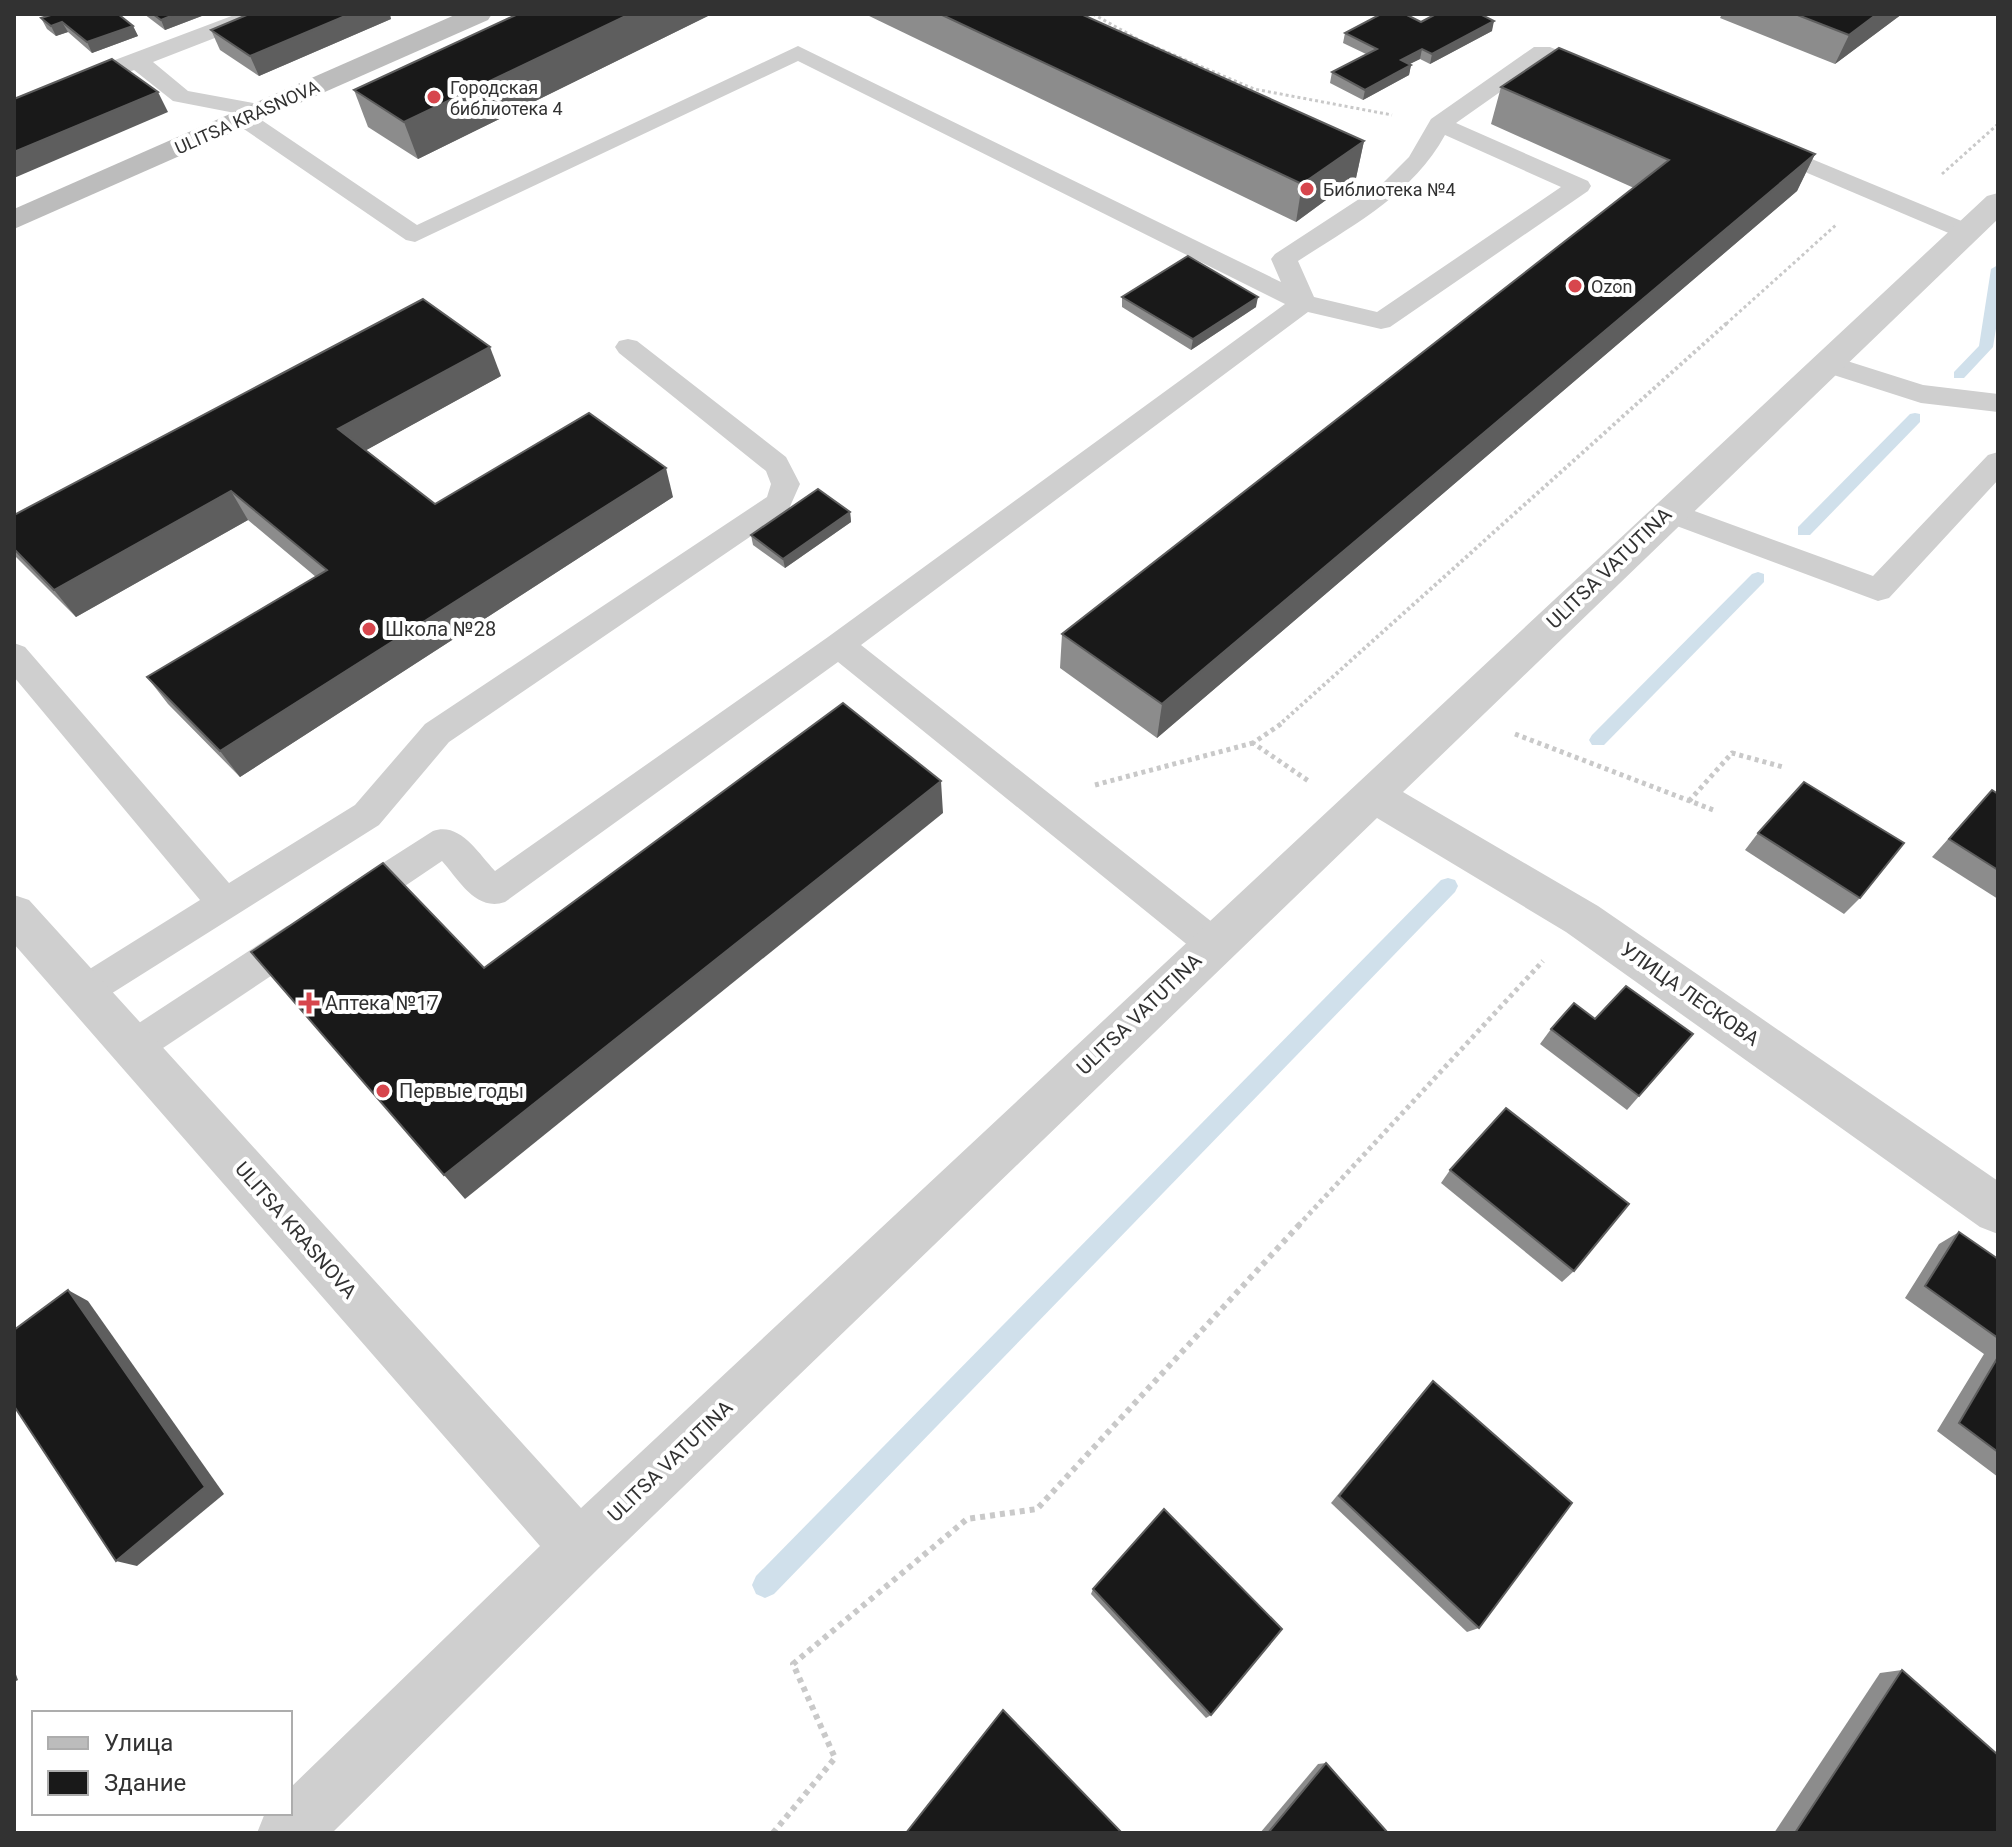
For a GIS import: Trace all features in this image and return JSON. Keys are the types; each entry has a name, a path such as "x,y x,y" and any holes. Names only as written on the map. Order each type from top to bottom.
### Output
{"street":[{"name":"ULITSA KRASNOVA","path":"14,220 479,14"},
{"name":"ULITSA VATUTINA","path":"288,1833 579,1548 1998,202"},
{"name":"УЛИЦА ЛЕСКОВА","path":"1362,803 1582,919 1998,1210"},
{"name":"ULITSA KRASNOVA","path":"14,913 579,1548"}],"lane":[{"path":"14,105 32,102 256,14"},
{"path":"1303,303 1284,259 1391,189 1419,160 1439,124 1542,52 1614,83"},
{"path":"137,61 181,96 252,115 415,235 798,53 1303,303 1381,321 1579,186 1439,124"},
{"path":"1743,138 1967,232"},
{"path":"135,1046 445,841 492,892 839,645 1303,303"},
{"path":"85,991 367,815 387,798 417,753 437,733 778,504 787,490 785,475 776,464 628,347"},
{"path":"1825,363 1921,394 1998,403"},
{"path":"1668,512 1878,590 1998,462"},
{"path":"839,645 1213,944"},
{"path":"14,655 224,903"}],"path":[{"path":"1093,14 1141,41 1254,89 1439,124"},
{"path":"1906,206 1998,124"},
{"path":"1043,810 1092,786 1253,743 1282,723 1873,192"},
{"path":"1458,713 1716,811"},
{"path":"1253,743 1362,803"},
{"path":"1689,801 1732,753 1783,767"},
{"path":"773,1833 835,1758 793,1664 967,1519 1037,1509 1582,919"}],"building":[{"path":"54,14 118,14 133,26 87,42 62,22 51,26 41,18"},
{"path":"153,14 176,14 161,20"},
{"path":"249,14 350,14 250,56 211,30"},
{"path":"518,14 630,14 404,122 354,90"},
{"path":"940,14 1081,14 1364,141 1302,184"},
{"path":"1381,14 1405,14 1421,22 1436,14 1480,14 1494,21 1432,54 1422,49 1401,60 1411,65 1365,90 1332,72 1377,49 1345,33"},
{"path":"1795,14 1877,14 1849,35"},
{"path":"1559,48 1815,154 1162,704 1062,634 1669,160 1501,87"},
{"path":"112,59 158,92 14,152 14,99"},
{"path":"1188,256 1258,297 1193,339 1122,297"},
{"path":"423,299 490,347 338,429 435,504 589,413 666,468 220,751 147,677 327,570 231,491 54,590 14,549 14,515"},
{"path":"818,489 850,512 783,559 751,535"},
{"path":"843,703 941,781 444,1175 251,952 383,863 484,968"},
{"path":"1804,782 1904,843 1860,898 1758,833"},
{"path":"1992,790 1998,794 1998,870 1949,839"},
{"path":"1626,986 1693,1034 1639,1096 1551,1029 1574,1003 1595,1019"},
{"path":"1506,1108 1629,1204 1574,1271 1450,1170"},
{"path":"1959,1232 1998,1259 1998,1338 1925,1286"},
{"path":"68,1290 205,1487 116,1561 14,1406 14,1330"},
{"path":"1998,1357 1998,1452 1959,1423"},
{"path":"1433,1381 1572,1503 1479,1628 1339,1496"},
{"path":"1164,1509 1282,1629 1211,1715 1093,1589"},
{"path":"1902,1670 1998,1755 1998,1833 1795,1833"},
{"path":"1003,1710 1122,1833 906,1833"},
{"path":"1326,1763 1388,1833 1268,1833"}],"waterway":[{"path":"1959,375 1986,347 1998,269"},
{"path":"1804,531 1915,418"},
{"path":"1598,740 1758,578"},
{"path":"765,1585 1448,886"}],"place":[{"name":"Городская библиотека 4","path":"434,97"},
{"name":"Библиотека №4","path":"1307,189"},
{"name":"Ozon","path":"1575,286"},
{"name":"Школа №28","path":"369,629"},
{"name":"Аптека №17","path":"309,1003"},
{"name":"Первые годы","path":"383,1091"}]}
